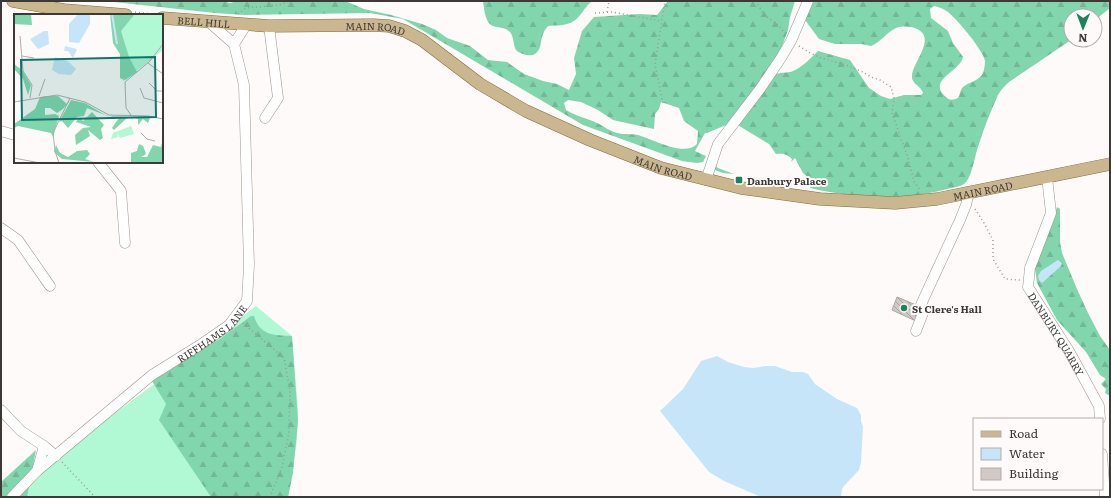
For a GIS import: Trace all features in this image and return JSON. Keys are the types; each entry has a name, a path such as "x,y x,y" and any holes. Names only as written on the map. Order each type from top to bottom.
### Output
{"main road":[{"path":"13,1 64,10 130,13"},
{"name":"BELL HILL","path":"163,16 246,25"},
{"name":"MAIN ROAD","path":"246,25 390,26 405,31 422,40 480,84 526,111 590,140 661,168 741,188 820,199 895,203 926,200 1110,164"}],"street":[{"path":"706,180 718,144 760,89 791,41 808,1"},
{"path":"209,22 234,44 246,25"},
{"path":"264,118 278,98 269,26"},
{"name":"RIFFHAMS LANE","path":"12,497 37,471 152,375 229,325 247,301 249,265 244,85 234,44"},
{"path":"1,131 14,134"},
{"path":"99,163 121,191 125,243"},
{"name":"DANBURY QUARRY","path":"1047,177 1051,213 1030,268 1028,287 1069,351 1099,406 1100,418"},
{"path":"916,332 923,314 921,305 966,205 969,192"},
{"path":"1,228 18,240 50,286"},
{"path":"1,410 21,431 56,456"},
{"path":"37,471 44,446"},
{"path":"1103,468 1105,497"}],"path":[{"path":"231,24 233,17 246,8 279,5 289,1"},
{"path":"607,12 609,1"},
{"path":"663,103 655,64 665,1"},
{"path":"756,1 764,15 777,24 791,41 821,58 846,64 880,80 891,87 894,98 892,113 908,158 914,182 926,200"},
{"path":"595,13 612,12 661,21"},
{"path":"966,205 976,209 987,228 993,240 994,259 1005,279 1020,280 1028,287"},
{"path":"236,316 284,358 290,390 289,433 282,467 270,497"},
{"path":"56,456 95,497"}],"green space":[{"path":"105,1 223,1 230,3 237,1 345,1 364,9 391,15 422,24 436,30 447,38 470,46 488,60 507,62 524,74 557,84 569,90 576,74 574,58 582,31 594,17 640,14 657,15 668,1 795,1 788,30 781,49 760,82 726,125 705,133 695,151 706,156 703,162 697,163 682,161 583,125 403,19 370,13 245,15","holes":["568,100 581,102 598,110 613,120 654,129 655,114 659,109 661,102 679,108 684,121 698,131 697,144 692,148 677,148 661,144 638,135 620,134 566,110 564,103"]},
{"path":"483,1 592,1 575,20 562,25 548,26 543,33 538,51 533,55 526,55 516,50 512,36 508,30 493,26 488,22 485,15"},
{"path":"814,1 1110,1 1110,8 1103,14 1103,8 1063,8 1063,45 1009,82 1002,89 985,125 970,176 962,185 930,193 896,197 861,196 810,188 810,179 803,173 795,158 791,162 792,159 787,155 776,154 769,144 736,124 721,145 715,165 718,168 734,174 723,173 712,169 713,159 725,135 744,109 770,79 776,74 796,70 818,51 850,60 869,88 881,96 890,99 904,95 921,95 923,93 912,79 913,71 922,51 925,38 923,33 917,29 912,27 896,28 871,46 861,44 835,44 819,39 805,20","holes":["934,6 941,8 952,15 969,35 980,50 985,61 984,70 981,76 963,87 958,98 953,100 946,97 941,91 940,86 942,81 961,62 963,57 953,43 948,31 931,18 930,9"]},
{"path":"1057,207 1060,209 1060,242 1062,253 1088,313 1100,336 1110,350 1110,396 1105,393 1106,389 1101,384 1106,379 1100,375 1086,352 1057,320 1037,283 1035,269"},
{"path":"256,306 292,336 298,410 297,440 288,497 1,497 153,385"},
{"path":"251,316 254,316 260,327 268,333 274,335 292,336 298,421 293,473 288,497 211,497 159,420 166,404 152,381 163,371 220,339"},
{"path":"36,450 27,497 1,497 1,482"}],"water":[{"path":"1058,260 1062,263 1061,266 1042,283 1038,276 1041,271"},
{"path":"717,356 728,362 744,367 753,368 775,366 792,372 803,372 808,374 815,384 837,399 857,408 861,415 863,427 861,462 859,470 842,489 841,497 761,497 724,481 709,472 660,411 683,389 701,361"}],"building":[{"name":"St Clere's Hall","path":"897,297 916,305 914,312 921,315 918,322 892,310"}],"place":[{"name":"Danbury Palace","path":"739,180"},
{"name":"St Clere's Hall","path":"904,308"}]}
